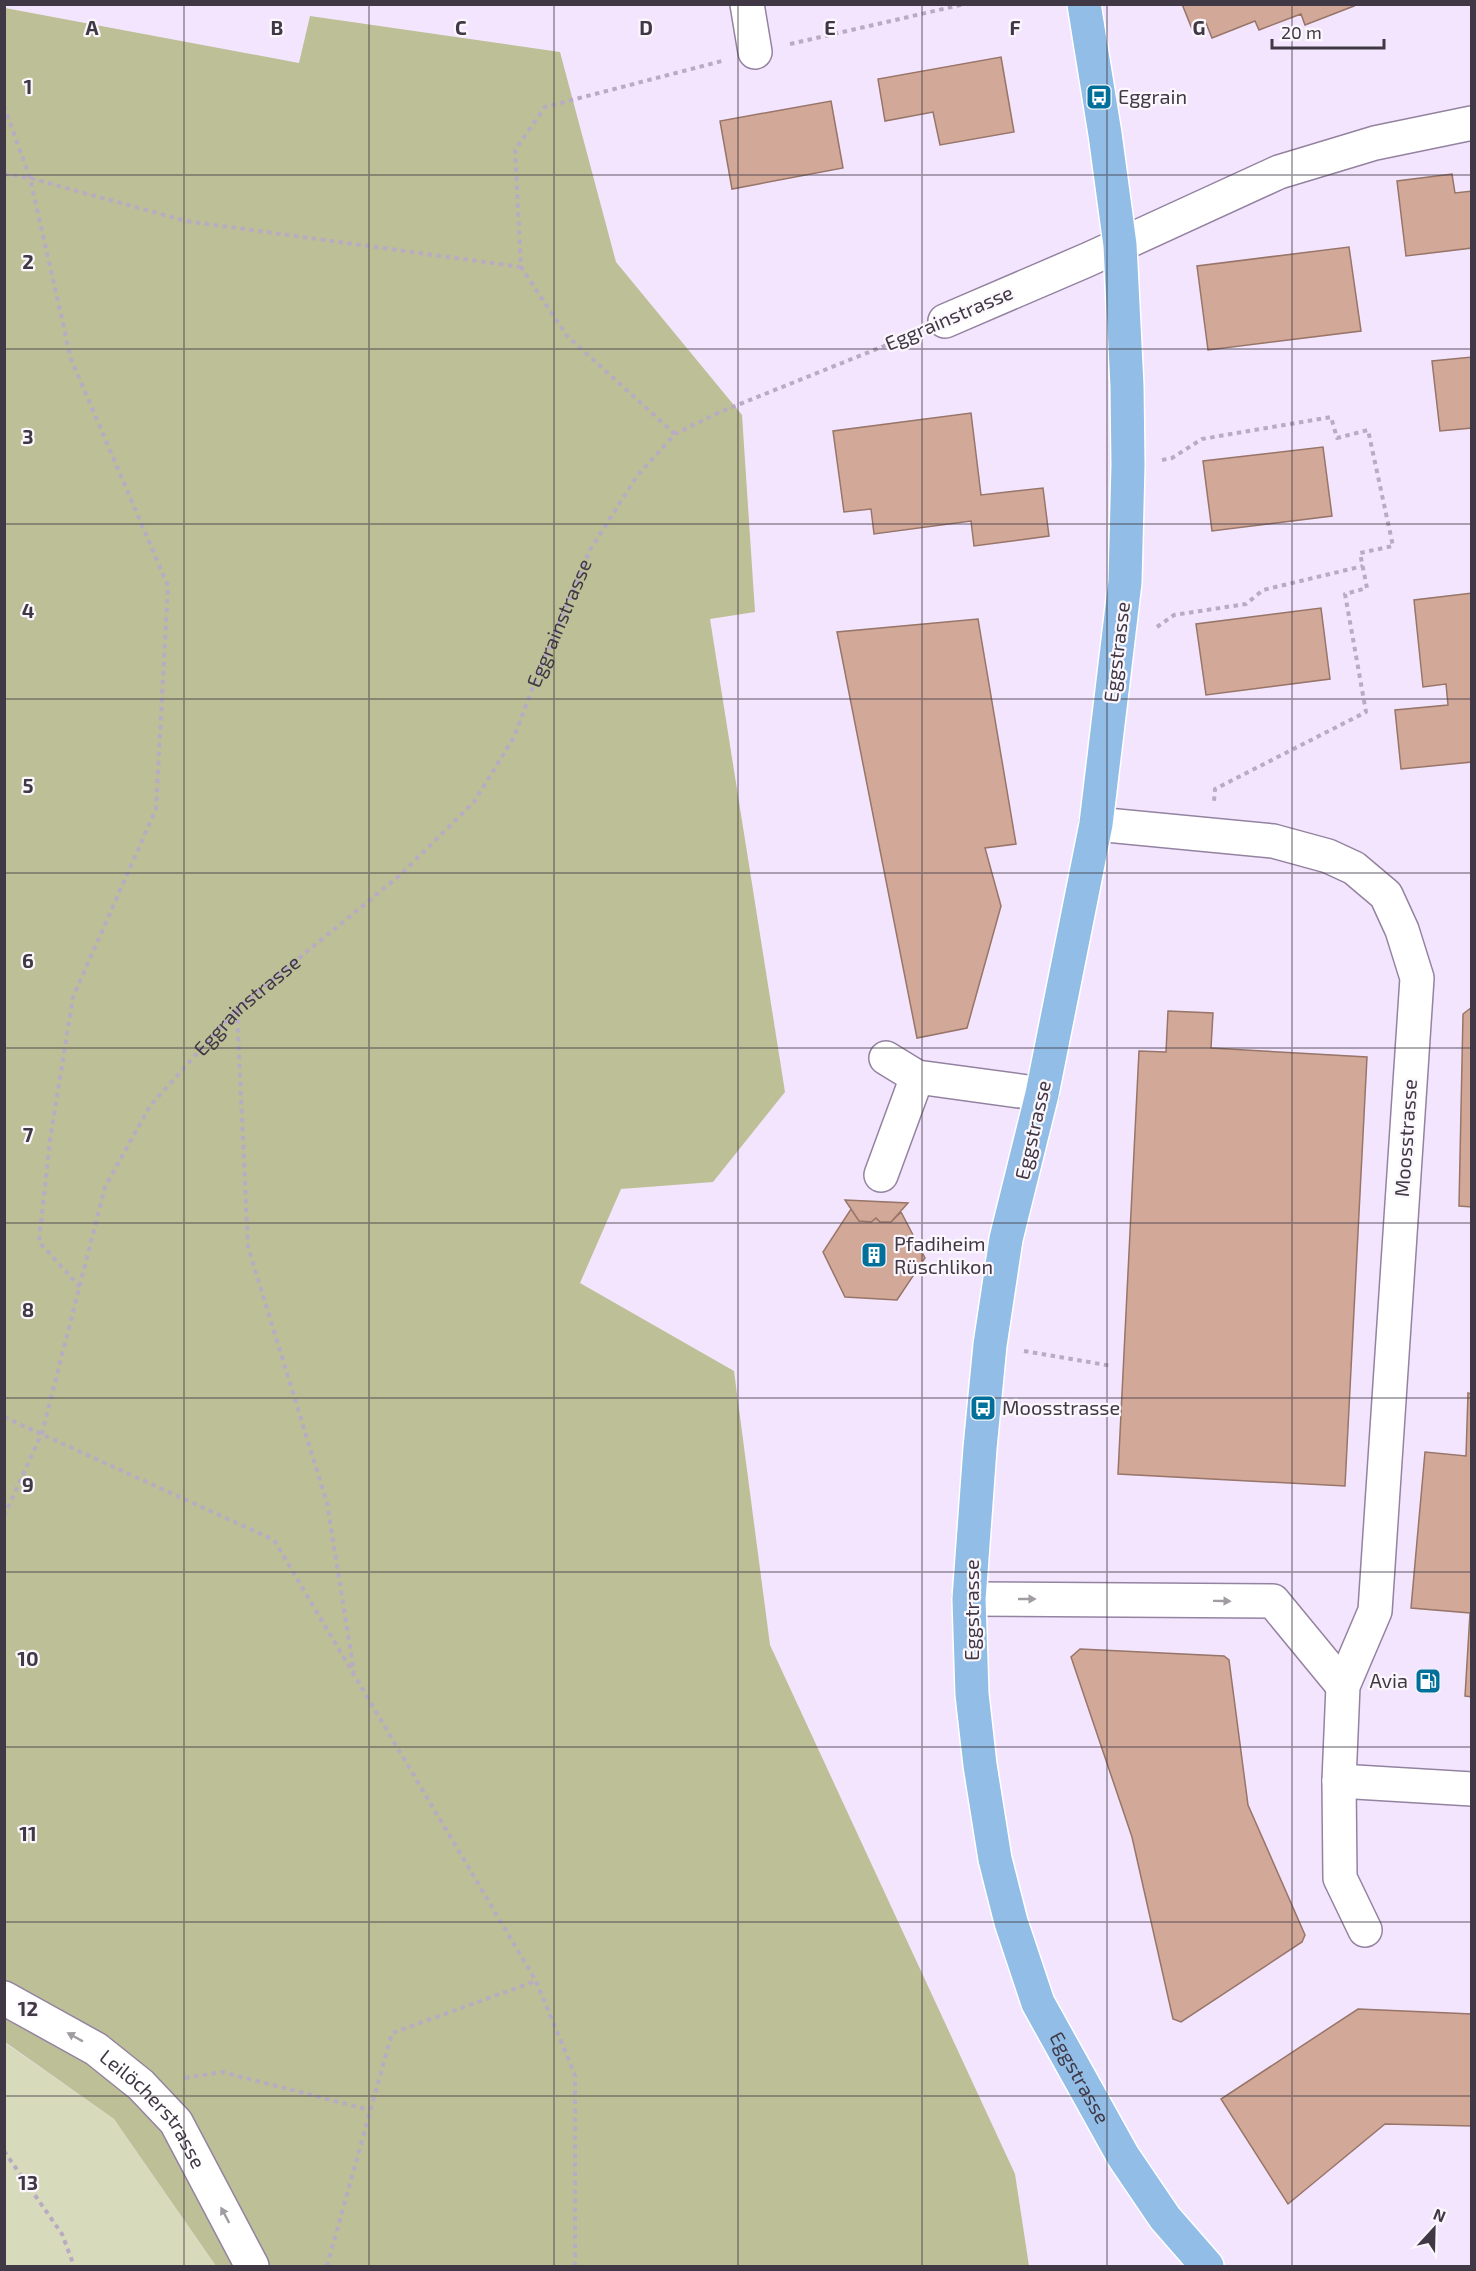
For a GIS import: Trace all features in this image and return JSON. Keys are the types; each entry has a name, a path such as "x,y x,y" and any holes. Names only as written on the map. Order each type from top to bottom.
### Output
{"main road":[{"name":"Eggstrasse","path":"1084,4 1106,134 1120,245 1127,386 1128,465 1125,582 1096,824 1042,1094 1006,1239 990,1345 969,1599 972,1694 980,1765 995,1859 1011,1922 1038,2003 1123,2156 1165,2218 1207,2266"},
{"name":"Eggstrasse","path":"1165,2218 1179,2266"}],"street":[{"path":"747,4 755,52"},
{"name":"Eggrainstrasse","path":"945,321 1120,245 1279,172 1375,143 1472,123"},
{"name":"Moosstrasse","path":"1096,824 1273,841 1328,856 1354,868 1386,895 1402,930 1417,978 1375,1611 1343,1686"},
{"path":"886,1058 917,1077 1042,1094"},
{"path":"881,1175 917,1077"},
{"path":"969,1599 1273,1601 1343,1686 1339,1781 1340,1878 1365,1930"},
{"path":"1339,1781 1472,1789"},
{"name":"Leilöcherstrasse","path":"4,1998 96,2049 141,2085 176,2121 252,2266"}],"path":[{"path":"675,434 567,336 521,267 515,150 545,107 755,52 965,4"},
{"path":"4,106 30,178 71,360 168,586 156,809 73,997 50,1140 39,1242 80,1287"},
{"path":"4,174 30,178 186,221 521,267"},
{"name":"Eggrainstrasse","path":"4,1516 42,1433 105,1187 150,1106 237,1009 399,876 474,802 514,737 590,550 637,476 675,434 720,412 945,321"},
{"path":"1155,461 1172,458 1202,439 1331,417 1337,438 1368,430 1393,546 1360,553 1367,588 1345,594 1366,712 1215,789 1212,834"},
{"path":"1150,626 1156,627 1174,615 1246,603 1263,590 1363,566"},
{"path":"237,1009 248,1247 327,1503 355,1676"},
{"path":"990,1345 1112,1366"},
{"path":"4,1418 42,1433 274,1540 536,1982 575,2075 576,2266"},
{"path":"327,2266 392,2033 536,1982"},
{"path":"141,2085 222,2072 370,2110"},
{"path":"4,2151 63,2234 74,2266"}],"green space":[{"path":"5,8 299,63 310,16 560,52 616,262 742,415 755,612 710,619 785,1092 713,1182 621,1189 580,1283 734,1371 770,1645 1015,2174 1029,2266 216,2266 114,2119 5,2042"},
{"path":"4,2042 114,2119 216,2266 5,2266"}],"building":[{"path":"1182,4 1353,4 1354,6 1305,25 1301,14 1259,30 1255,21 1212,38 1206,23 1192,29"},
{"path":"1001,57 1014,132 940,145 933,112 885,121 878,79"},
{"path":"831,101 843,168 732,189 720,121"},
{"path":"1452,174 1455,193 1472,191 1472,248 1406,256 1397,181"},
{"path":"1349,247 1361,331 1208,350 1197,266"},
{"path":"1472,357 1472,428 1440,431 1432,361"},
{"path":"971,413 981,495 1043,488 1049,536 974,546 971,521 874,534 871,509 844,512 833,431"},
{"path":"1323,447 1332,516 1212,531 1203,461"},
{"path":"1472,593 1472,762 1401,769 1395,710 1448,705 1446,684 1423,687 1414,600"},
{"path":"1321,608 1330,679 1206,695 1196,624"},
{"path":"978,619 1016,844 985,848 1001,906 967,1028 917,1038 837,632"},
{"path":"1472,1007 1472,1207 1459,1206 1463,1014"},
{"path":"1168,1011 1213,1013 1211,1048 1367,1057 1345,1486 1118,1474 1139,1051 1166,1052"},
{"path":"845,1200 908,1203 891,1222 880,1222 876,1218 871,1222 859,1221"},
{"name":"Pfadiheim Rüschlikon","path":"851,1209 859,1221 871,1222 876,1218 880,1222 891,1222 901,1212 925,1258 897,1300 845,1297 823,1252"},
{"path":"1468,1393 1472,1394 1472,1697 1465,1696 1470,1613 1411,1608 1425,1452 1466,1456"},
{"path":"1080,1649 1224,1656 1229,1660 1248,1805 1305,1935 1302,1942 1181,2022 1173,2019 1132,1837 1071,1657"},
{"path":"1358,2009 1472,2014 1472,2126 1385,2124 1288,2204 1221,2099"}],"place":[{"name":"Eggrain","path":"1099,97"},
{"name":"Pfadiheim Rüschlikon","path":"874,1255"},
{"name":"Moosstrasse","path":"983,1408"},
{"name":"Avia","path":"1428,1681"}]}
